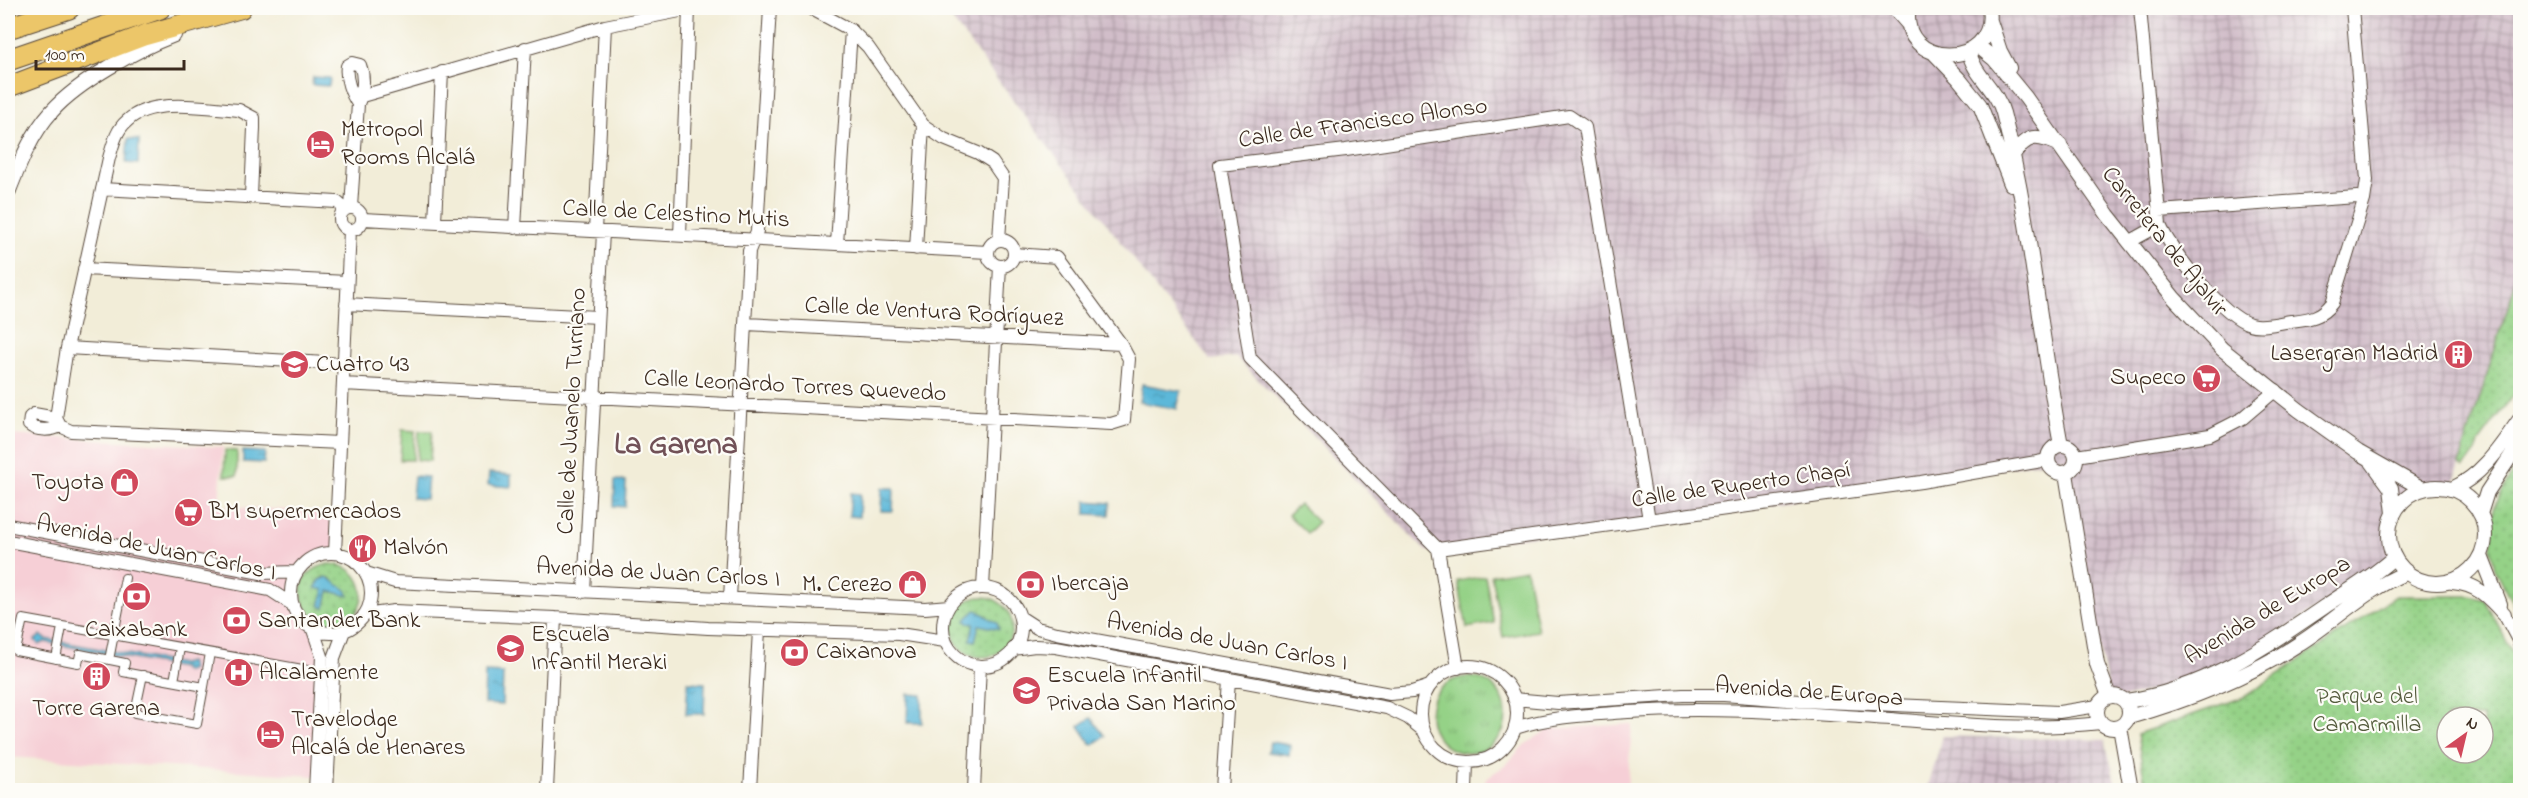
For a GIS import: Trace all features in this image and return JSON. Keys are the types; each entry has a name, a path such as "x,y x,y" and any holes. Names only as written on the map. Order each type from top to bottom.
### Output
{"highway":[{"path":"8,28 69,8"},
{"path":"8,60 160,8"},
{"path":"8,87 145,35 243,8"}],"street":[{"path":"8,193 25,152 52,111 82,86 149,45 243,8"},
{"path":"350,230 341,225 340,220 348,208 360,100 442,72 525,48 605,26 692,8 680,235"},
{"path":"730,598 749,251 757,231 770,8"},
{"path":"810,8 851,30 868,47 923,125 944,139 978,153 992,162 1003,178 999,240"},
{"path":"1894,8 1909,25 1918,42 1934,53 1980,105 2023,214"},
{"path":"1909,8 1909,25"},
{"path":"2140,8 2160,225 2179,256 2227,312 2252,325 2310,319 2320,316 2332,303 2364,200 2367,180 2352,8"},
{"path":"1934,53 1958,55 1973,48 1985,34 1990,12"},
{"name":"Carretera de Ajalvir","path":"1990,12 2000,51 2026,98"},
{"name":"Calle de Juanelo Turriano","path":"584,592 595,398 605,26"},
{"path":"837,244 851,30"},
{"path":"515,228 525,48"},
{"path":"1973,48 1971,62 1990,86 2003,111 2023,214 2061,445"},
{"name":"Carretera de Ajalvir","path":"1973,48 1994,59 2026,98 2129,242 2174,298 2222,349 2299,410 2371,461 2385,466 2423,489"},
{"path":"435,222 442,72"},
{"path":"251,196 254,118 239,110 158,106 142,111 127,120 117,133 102,189 67,348 58,422 71,431 340,443"},
{"name":"Calle de Francisco Alonso","path":"1438,549 1250,358 1220,165 1346,150 1569,116 1586,127 1649,520"},
{"path":"916,249 923,125"},
{"path":"2012,156 2020,144 2028,138 2047,139 2061,146"},
{"path":"102,189 337,202 348,208 357,209 363,219 360,225 350,230"},
{"path":"2159,211 2357,197 2364,200"},
{"name":"Calle de Celestino Mutis","path":"363,219 988,252"},
{"path":"2129,242 2160,225"},
{"path":"335,553 350,230"},
{"path":"999,240 1008,242 1013,247 1014,254 1013,259 1006,265 1000,266 990,260 988,252 991,244 999,240"},
{"path":"1014,254 1057,258 1121,344"},
{"path":"983,588 1000,266"},
{"path":"84,268 347,282"},
{"path":"346,304 598,317"},
{"name":"Calle de Ventura Rodríguez","path":"746,324 1121,344"},
{"name":"Calle Leonardo Torres Quevedo","path":"343,384 1111,424 1124,420 1129,359 1121,344"},
{"path":"67,348 344,364"},
{"path":"2076,456 2210,435 2243,418 2276,390"},
{"path":"2452,489 2472,478 2488,462 2520,419"},
{"path":"2480,514 2487,492 2520,442"},
{"path":"2061,445 2070,448 2076,456 2074,467 2066,473 2054,470 2048,460 2052,450 2061,445"},
{"name":"Calle de Ruperto Chapí","path":"1438,549 1921,482 2048,460"},
{"name":"Carretera de Ajalvir","path":"2371,461 2391,488 2394,513"},
{"path":"2066,473 2097,664 2109,696"},
{"path":"2438,487 2452,489 2464,495 2480,514 2485,528 2485,542 2481,556 2468,572 2450,582 2441,584 2422,582 2406,573 2394,557 2389,543 2389,530 2394,513 2406,498 2423,489 2438,487"},
{"name":"Avenida de Juan Carlos I","path":"8,525 261,573 297,573"},
{"name":"Avenida de Juan Carlos I","path":"8,541 270,590 293,605"},
{"path":"1438,549 1458,668"},
{"path":"335,553 355,561 366,573 371,591 370,603 356,624 344,631 329,632 312,627 299,616 293,605 292,583 297,573 313,557 335,553"},
{"path":"2481,556 2504,614 2520,644"},
{"name":"Avenida de Europa","path":"2126,701 2175,690 2215,675 2288,631 2394,557"},
{"name":"Avenida de Juan Carlos I","path":"366,573 395,582 925,608 949,606"},
{"name":"Avenida de Europa","path":"2124,722 2220,687 2299,644 2385,583 2406,573"},
{"path":"110,655 125,578"},
{"path":"2450,582 2473,586 2485,593 2504,614"},
{"path":"983,588 995,590 1006,596 1015,606 1020,617 1021,628 1014,649 993,664 980,666 959,658 945,641 942,629 949,606 958,596 969,590 983,588"},
{"name":"Avenida de Juan Carlos I","path":"364,615 394,611 555,618 759,630 899,634 945,641"},
{"name":"Avenida de Juan Carlos I","path":"1020,617 1037,628 1058,633 1386,693 1412,692 1430,686"},
{"path":"547,790 555,618"},
{"path":"204,687 123,672 124,663 110,655 80,654 78,663 16,651 22,619 308,670"},
{"path":"56,658 62,627"},
{"path":"312,627 322,656 315,790"},
{"path":"750,790 759,630"},
{"path":"327,790 334,658 344,631"},
{"name":"Avenida de Juan Carlos I","path":"1014,649 1035,646 1056,647 1387,708 1408,718 1424,731"},
{"path":"174,681 180,648"},
{"path":"143,675 135,713 197,724 210,653"},
{"path":"974,790 980,666"},
{"path":"1472,666 1486,669 1508,686 1514,699 1517,713 1515,728 1508,742 1497,754 1484,760 1467,762 1454,760 1431,744 1424,731 1421,715 1423,701 1430,686 1442,675 1458,668 1472,666"},
{"path":"1222,790 1228,679"},
{"name":"Avenida de Europa","path":"1514,699 1558,703 1683,695 1724,695 1800,701 2059,712 2098,706"},
{"path":"2124,722 2110,728 2101,723 2097,715 2098,706 2109,696 2119,696 2129,706 2124,722 2131,790"},
{"name":"Avenida de Europa","path":"1515,728 1560,717 1684,708 1724,708 1981,725 2060,727 2101,723"},
{"path":"1466,790 1467,762"}],"shaded area":[{"path":"943,8 2520,8 2520,268 2452,489 2438,487 2423,489 2401,502 2394,513 2389,529 2389,543 2394,557 2215,675 2123,698 2109,696 2064,458 1921,482 1426,551 1236,357 1210,360"},
{"path":"8,435 223,447 219,506 336,513 335,553 313,557 304,564 296,573 291,594 293,605 299,616 312,627 320,648 316,776 8,757"},
{"path":"1632,724 1627,790 1482,790 1486,778 1506,765 1524,745 1549,729"},
{"path":"1943,736 2105,740 2117,790 1927,790"}],"green space":[{"path":"2520,268 2520,387 2479,442 2477,450 2464,467 2459,465"},
{"path":"402,430 415,431 413,460 400,460"},
{"path":"419,431 432,431 430,461 417,460"},
{"path":"225,450 237,451 237,476 224,476"},
{"path":"2520,456 2520,618 2495,569 2491,549 2494,508"},
{"path":"1299,504 1318,522 1307,533 1288,515"},
{"path":"332,564 347,568 356,576 361,587 362,599 348,621 334,625 321,622 310,612 303,599 302,585 310,573","holes":["323,577 330,578 348,595 329,591 325,607 320,606 324,590 317,583"]},
{"path":"1526,569 1538,631 1503,637 1491,575"},
{"path":"1485,576 1494,623 1467,628 1458,581"},
{"name":"Parque del Camarmilla","path":"2396,596 2470,596 2485,600 2520,667 2520,790 2146,790 2137,734 2244,697"},
{"path":"976,597 988,597 999,602 1007,610 1012,627 1010,639 999,652 988,657 976,657 965,652 957,644 952,633 952,621 957,610 965,602"},
{"path":"1468,677 1482,680 1495,688 1503,701 1506,715 1503,729 1495,742 1482,750 1468,753 1454,750 1441,742 1433,729 1430,715 1433,701 1441,688 1454,680"}],"water":[{"path":"313,77 330,78 329,86 312,85"},
{"path":"128,139 139,140 138,164 126,163"},
{"path":"1142,384 1181,391 1177,409 1139,402"},
{"path":"243,451 265,452 264,463 243,462"},
{"path":"489,473 511,475 511,487 488,485"},
{"path":"414,476 428,477 426,499 412,498"},
{"path":"615,480 626,481 625,507 614,506"},
{"path":"882,488 894,488 893,511 881,511"},
{"path":"851,493 860,494 859,517 849,516"},
{"path":"1086,501 1110,503 1109,515 1086,514"},
{"path":"327,577 346,590 349,596 329,591 325,608 320,606 324,590 315,588 320,580"},
{"path":"975,610 997,622 999,629 979,625 975,641 970,640 974,624 965,621"},
{"path":"41,635 46,639 182,664 189,662 192,669 186,672 181,668 45,642 39,645 35,640"},
{"path":"485,672 503,673 502,705 484,704"},
{"path":"688,682 705,683 704,714 686,714"},
{"path":"908,694 922,695 922,723 907,723"},
{"path":"1091,718 1105,736 1092,745 1079,726"},
{"path":"1270,742 1290,745 1289,755 1268,752"}],"place":[{"name":"Metropol Rooms Alcalá","path":"320,144"},
{"name":"Lasergran Madrid","path":"2459,354"},
{"name":"Cuatro 43","path":"295,365"},
{"name":"Supeco","path":"2207,378"},
{"name":"Toyota","path":"125,483"},
{"name":"BM supermercados","path":"188,512"},
{"name":"Malvón","path":"362,548"},
{"name":"Ibercaja","path":"1030,584"},
{"name":"M. Cerezo","path":"913,585"},
{"name":"Caixabank","path":"136,597"},
{"name":"Santander Bank","path":"237,621"},
{"name":"Escuela Infantil Meraki","path":"510,649"},
{"name":"Caixanova","path":"795,652"},
{"name":"Alcalamente","path":"238,673"},
{"name":"Torre Garena","path":"96,676"},
{"name":"Escuela Infantil Privada San Marino","path":"1026,690"},
{"name":"Travelodge Alcalá de Henares","path":"270,734"}],"district":[{"name":"La Garena","path":"676,446"}]}
